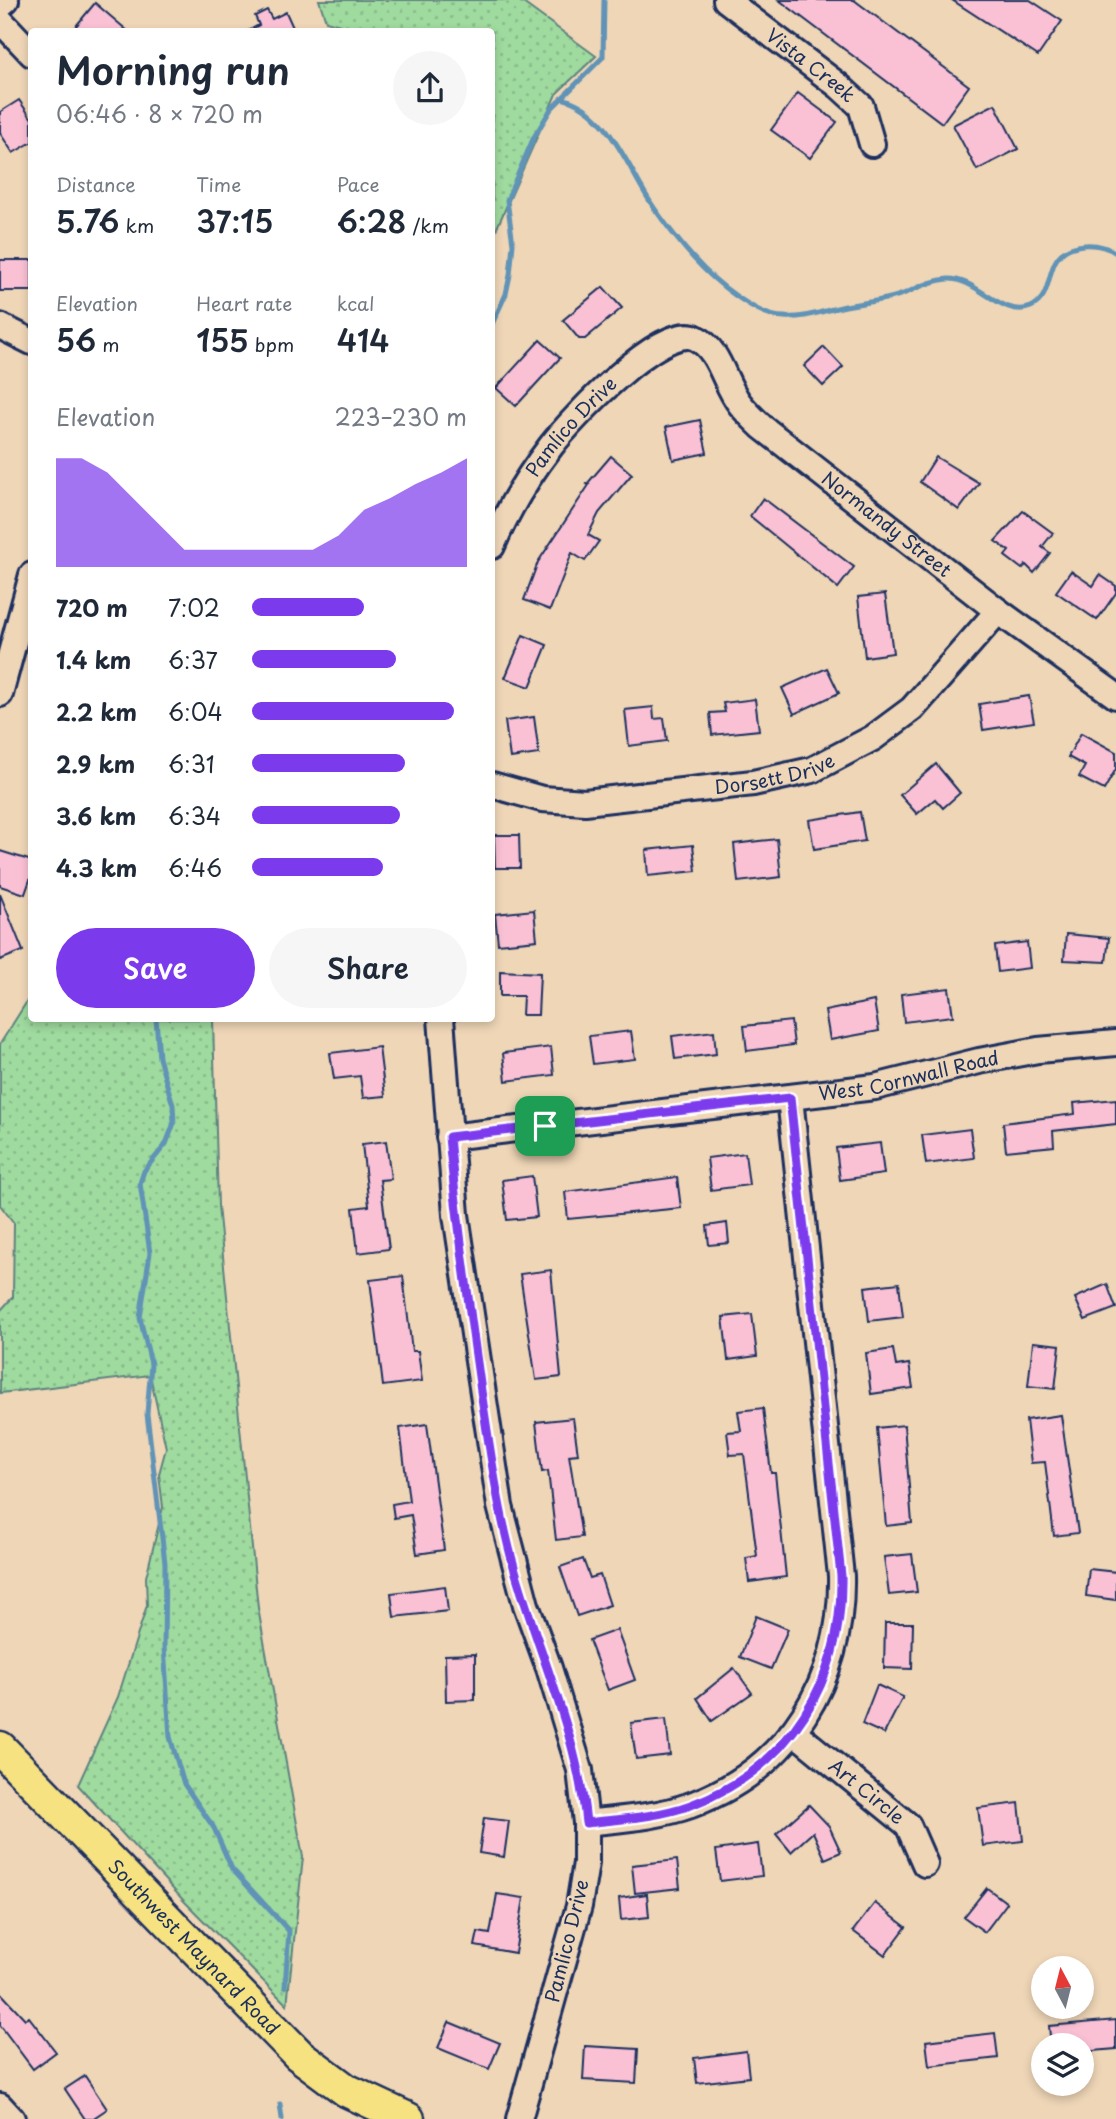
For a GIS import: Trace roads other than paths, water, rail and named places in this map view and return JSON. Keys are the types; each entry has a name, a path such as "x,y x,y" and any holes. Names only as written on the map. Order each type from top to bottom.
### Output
{"main road":[{"name":"Southwest Maynard Road","path":"0,1748 299,2055 346,2090 408,2119"}],"street":[{"path":"0,5 6,0"},
{"name":"Vista Creek","path":"726,0 839,86 861,106 872,144"},
{"path":"0,20 28,50"},
{"path":"0,326 28,340"},
{"name":"Pamlico Drive","path":"495,540 521,490 552,445 589,404 658,346 681,336"},
{"name":"Normandy Street","path":"681,336 695,337 708,348 738,403 762,427 998,611 1116,696"},
{"path":"0,694 28,590"},
{"name":"Dorsett Drive","path":"495,786 542,799 584,802 753,783 812,770 873,738 912,709 998,611"},
{"name":"Pamlico Drive","path":"441,1022 449,1137 465,1284 500,1506 526,1605 549,1668 580,1770 586,1823 586,1863 579,1906 519,2119"},
{"name":"West Cornwall Road","path":"449,1137 875,1087 979,1061 1038,1050 1116,1042"},
{"path":"586,1823 669,1811 709,1797 763,1763 794,1732 827,1673 842,1610 841,1576 790,1098"},
{"name":"Art Circle","path":"794,1732 908,1825 925,1864"},
{"path":"0,2106 12,2119"}],"waterway":[{"path":"495,318 506,294 510,275 513,244 507,200 534,137 551,109 603,57 604,0"},
{"path":"561,98 578,104 606,129 657,212 683,247 703,268 736,296 771,315 806,316 888,299 948,279 959,280 1010,308 1021,309 1031,307 1041,299 1055,262 1067,250 1092,245 1116,253"},
{"path":"156,1022 159,1058 173,1105 174,1123 166,1144 144,1171 140,1183 150,1253 140,1318 151,1364 147,1414 165,1563 164,1647 170,1737 184,1784 214,1828 232,1869 289,1931 285,1987"},
{"path":"280,2104 282,2119"}]}
